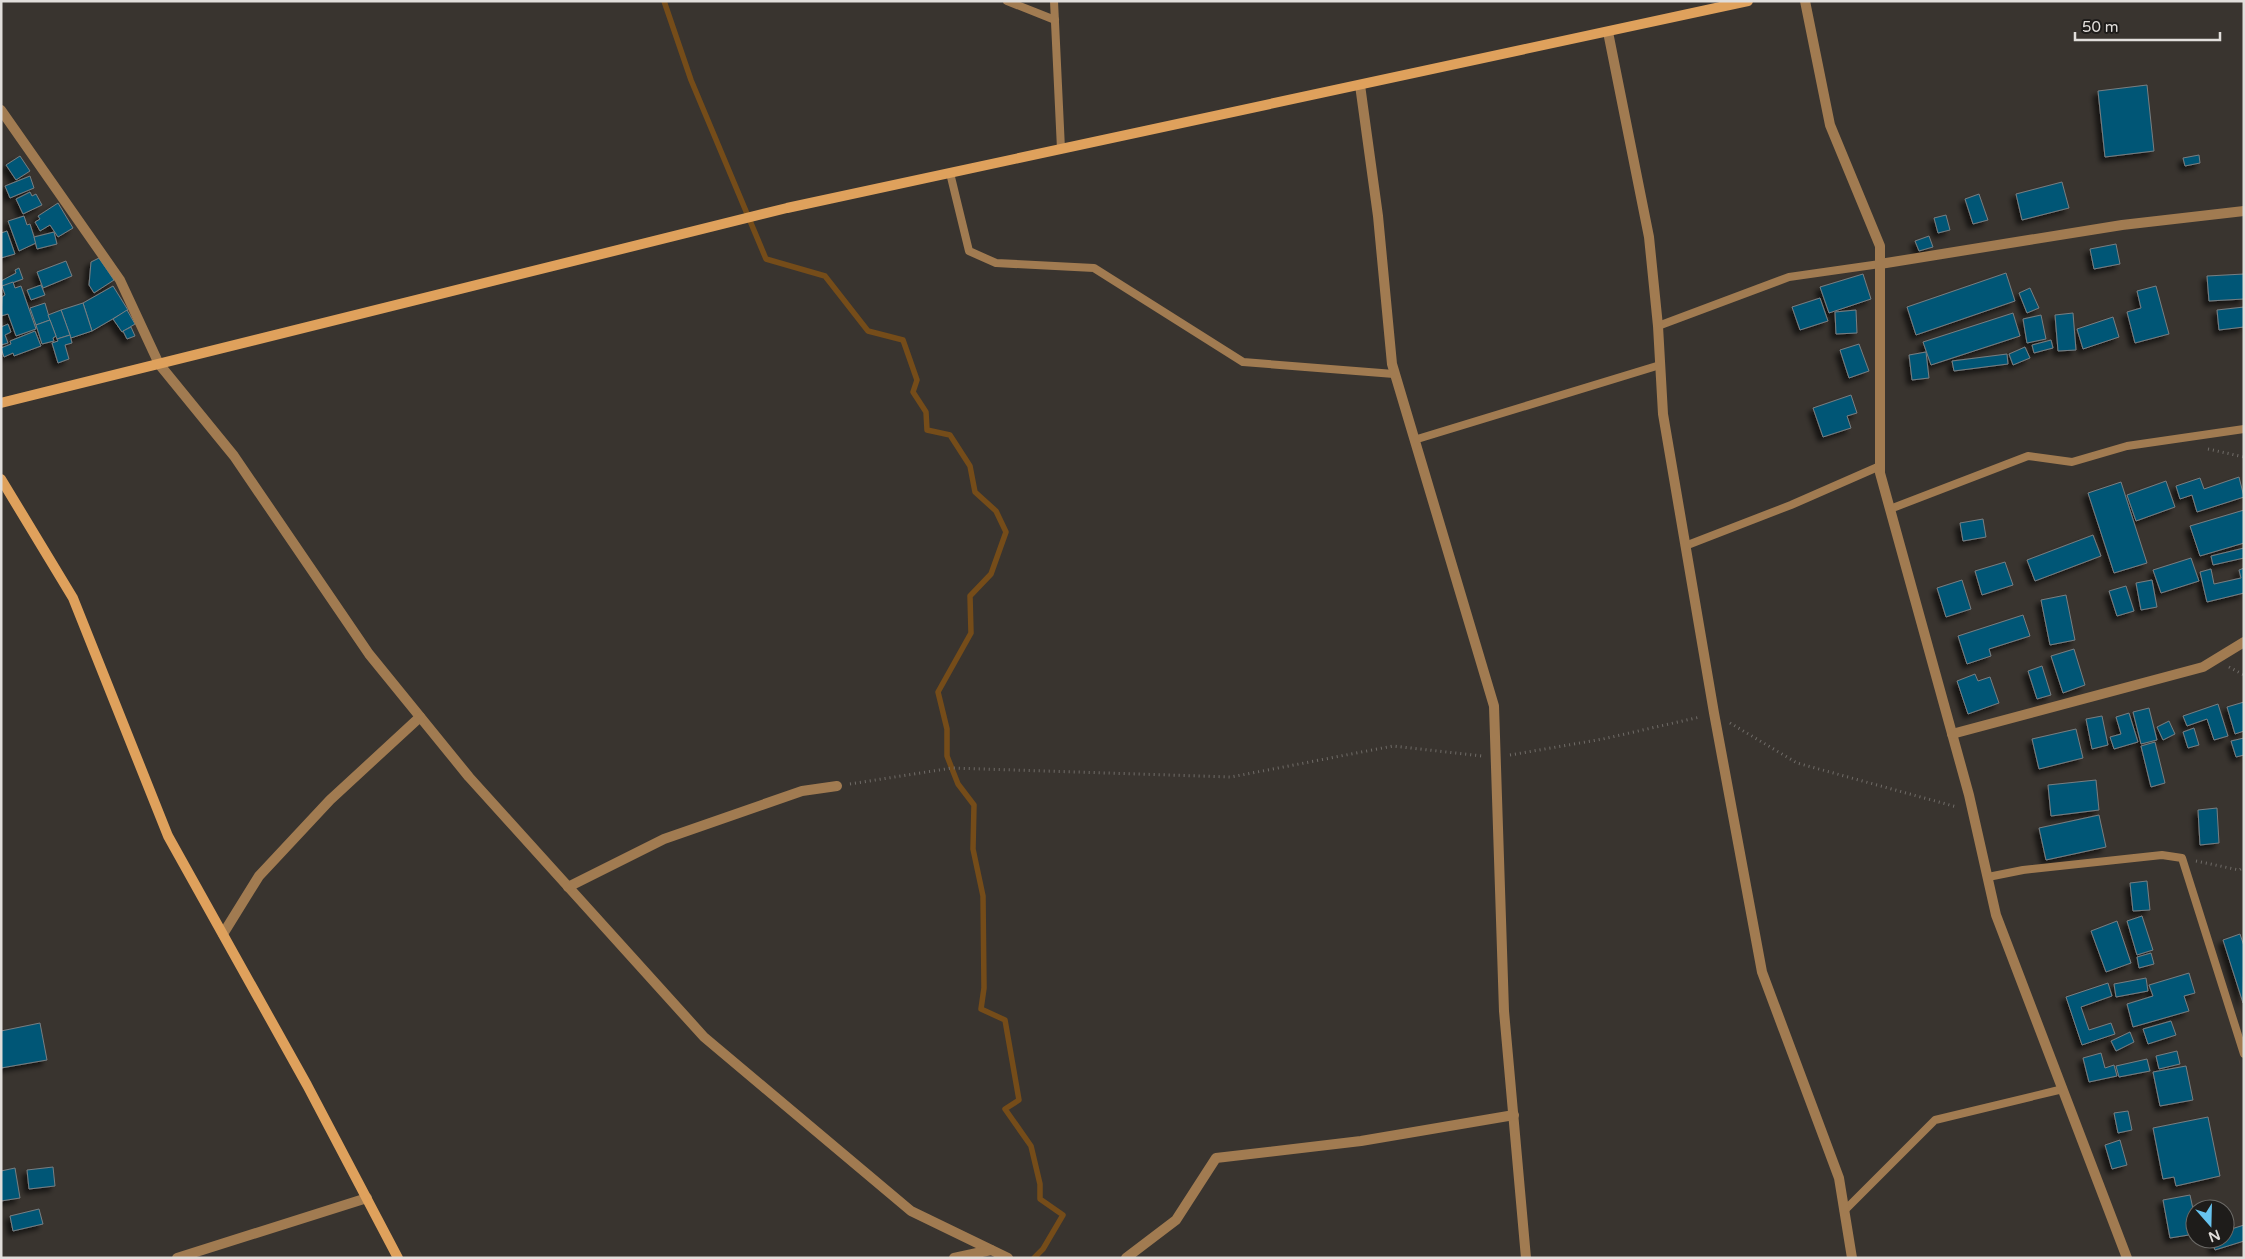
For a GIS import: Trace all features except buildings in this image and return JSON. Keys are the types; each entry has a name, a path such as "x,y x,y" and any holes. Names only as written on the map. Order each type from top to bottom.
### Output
{"main road":[{"path":"1,403 788,208 1608,32 1717,5 1748,1"},
{"path":"1,479 73,598 168,836 308,1086 398,1258"}],"street":[{"path":"1805,1 1830,125 1880,246 1880,473 1952,734 1996,915 2127,1258"},
{"path":"1608,32 1649,237 1658,326 1663,414 1714,713 1762,972 1839,1178 1852,1258"},
{"path":"1360,85 1378,216 1394,374 1494,706 1504,1011 1526,1258"},
{"path":"1,110 120,280 159,364 234,456 369,654 469,778 704,1037 911,1211 1008,1258"},
{"path":"1880,264 2122,225 2244,211"},
{"path":"1952,734 2203,667 2244,642"},
{"path":"223,934 259,876 330,800 420,717"},
{"path":"568,887 664,839 802,791 837,786"},
{"path":"1126,1258 1176,1220 1216,1158 1361,1141 1514,1115"},
{"path":"177,1258 367,1198"},
{"path":"954,1258 991,1250"}],"lane":[{"path":"1007,1 1055,20"},
{"path":"1054,1 1061,150"},
{"path":"950,173 969,251 996,263 1094,268 1243,362 1394,374"},
{"path":"1658,326 1789,277 1880,264"},
{"path":"1414,440 1660,365"},
{"path":"1890,508 2028,456 2072,462 2127,446 2244,429"},
{"path":"1685,546 1791,505 1880,466"},
{"path":"1988,877 2023,870 2162,854 2182,858 2244,1054"},
{"path":"1844,1211 1935,1120 2063,1089"}],"path":[{"path":"837,786 952,768 1231,777 1393,746 1496,758 1603,739 1714,713 1797,763 1972,811"},
{"path":"2182,858 2239,870 2244,868"}],"waterway":[{"path":"664,1 691,80 766,259 825,276 868,331 903,340 917,380 913,392 926,412 927,430 950,435 970,466 975,492 996,511 1006,532 991,574 970,596 971,633 938,692 947,729 947,756 958,784 974,805 973,849 983,896 984,988 981,1009 1005,1020 1019,1100 1005,1109 1031,1146 1040,1184 1040,1199 1063,1215 1043,1249 1034,1258"}]}
